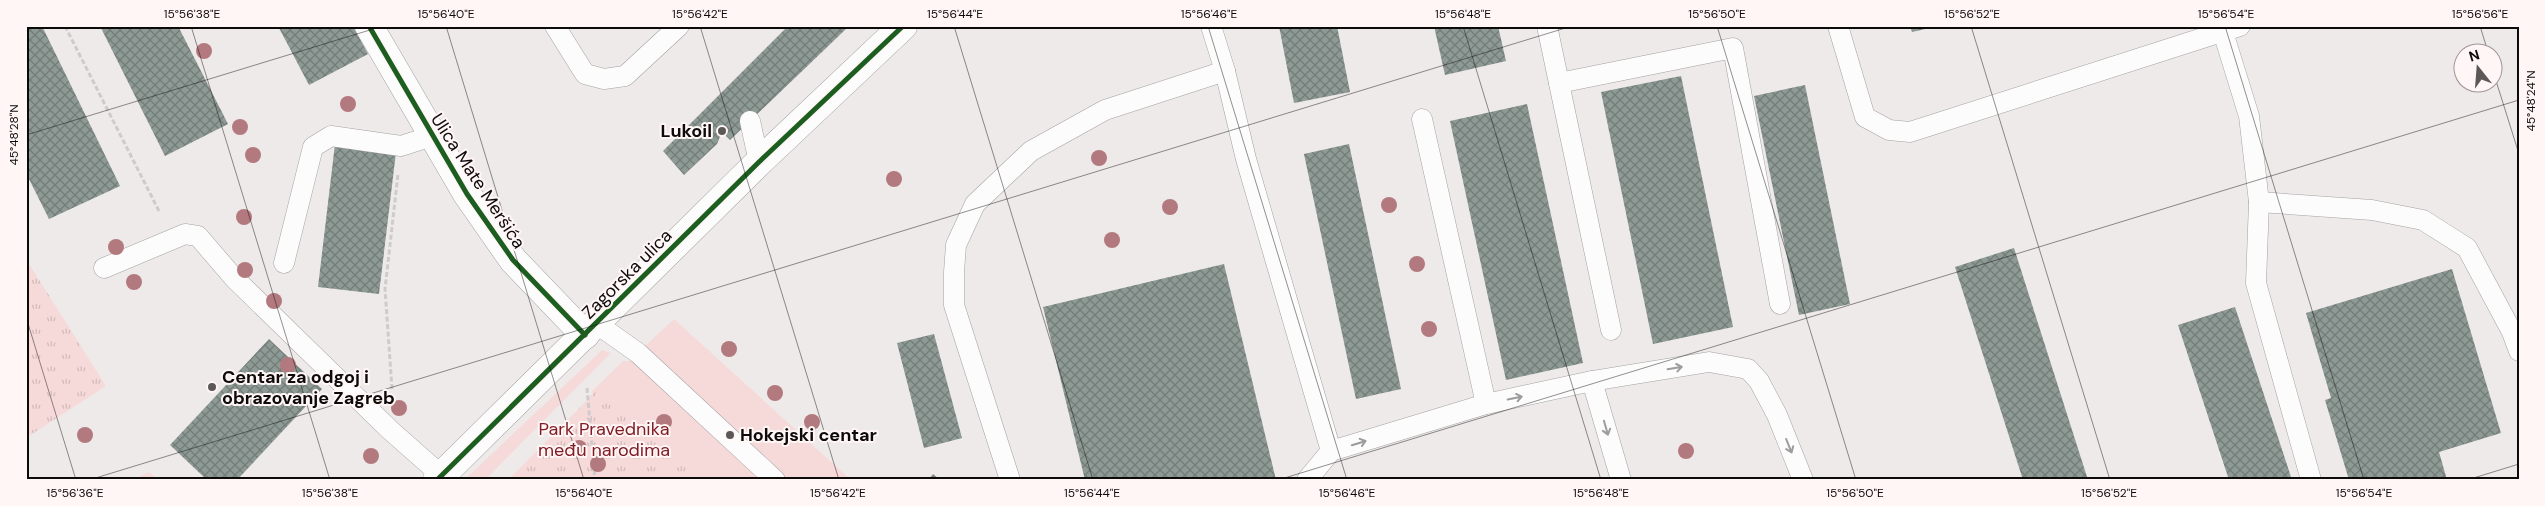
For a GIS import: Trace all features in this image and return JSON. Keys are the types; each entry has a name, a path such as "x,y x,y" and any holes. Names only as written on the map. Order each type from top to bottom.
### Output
{"street":[{"name":"Ulica Mate Meršića","path":"369,26 467,194 513,260 591,329"},
{"name":"Zagorska ulica","path":"439,478 759,162 903,26"}],"lane":[{"path":"555,26 585,74 604,79 625,76 679,26"},
{"path":"1211,26 1225,71 1246,159 1332,451"},
{"path":"1547,26 1612,330"},
{"path":"1838,26 1865,117 1889,130 1910,132 2231,29 2249,116 2259,202 2256,283 2311,480"},
{"path":"1559,83 1733,48 1780,304"},
{"path":"1010,480 954,305 956,245 975,204 1031,151 1105,110 1225,71"},
{"path":"1422,119 1486,404"},
{"path":"750,121 759,162"},
{"path":"284,263 313,147 331,136 401,146 432,136"},
{"path":"2259,202 2372,210 2423,220 2467,248 2512,332 2519,351"},
{"path":"104,268 185,234 198,236 234,278 439,478"},
{"path":"591,329 638,353 774,480"},
{"path":"1307,480 1332,451 1486,404 1592,381 1709,362 1748,369 1759,382 1777,415 1803,480"},
{"path":"1592,381 1621,480"}],"path":[{"path":"65,26 105,109 174,239"},
{"path":"390,430 393,414 385,289 401,146"},
{"path":"587,388 595,480"}],"green space":[{"path":"26,259 106,386 26,438"},
{"name":"Hokejski centar","path":"674,319 851,480 601,480 600,438 592,391 623,361 629,361"},
{"path":"602,350 611,353 485,480 464,480"},
{"name":"Park Pravednika među narodima","path":"602,385 615,396 708,480 508,480"},
{"path":"149,472 159,480 133,480"}],"building":[{"path":"26,26 42,26 120,186 49,219 26,173"},
{"path":"100,26 178,26 228,124 165,156"},
{"path":"278,26 353,26 368,54 309,85"},
{"path":"788,26 844,26 846,29 730,140 722,132 717,144 684,175 663,151"},
{"path":"1279,26 1337,26 1350,92 1294,103"},
{"path":"1434,26 1498,26 1506,61 1445,75"},
{"path":"1910,26 1934,26 1934,27 1912,32"},
{"path":"1681,76 1733,327 1653,344 1601,92"},
{"path":"1805,85 1850,304 1799,315 1754,96"},
{"path":"1527,104 1583,363 1506,380 1450,121"},
{"path":"335,144 396,152 379,294 318,287"},
{"path":"1349,144 1401,389 1356,399 1304,154"},
{"path":"2014,248 2088,480 2023,480 1955,267"},
{"path":"1224,264 1276,480 1085,480 1043,307"},
{"path":"2452,269 2501,433 2439,452 2447,480 2349,480 2325,400 2331,398 2306,313"},
{"path":"2235,307 2292,480 2229,480 2178,325"},
{"path":"934,334 962,438 924,448 897,343"},
{"path":"269,339 322,389 237,480 207,480 170,445"},
{"path":"933,474 940,480 928,480"}],"cycle path":[{"path":"369,26 467,194 513,260 585,335"},
{"path":"437,480 759,162 903,26"}],"place":[{"name":"Lukoil","path":"722,131"},
{"name":"Centar za odgoj i obrazovanje Zagreb","path":"212,387"},
{"name":"Hokejski centar","path":"730,435"}]}
